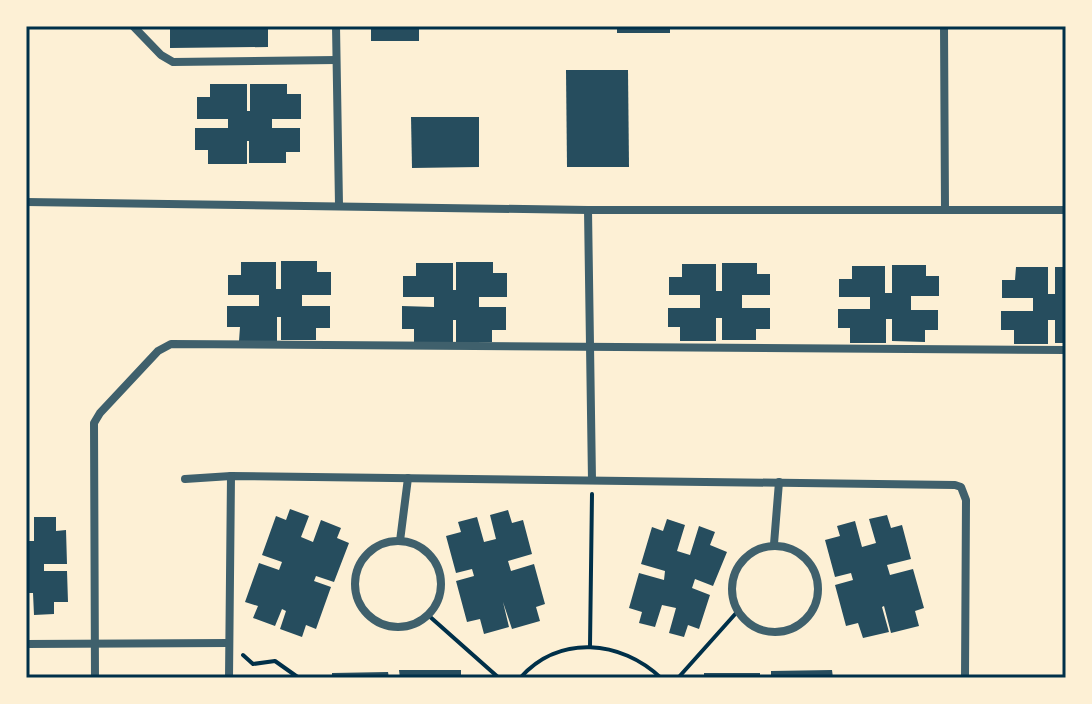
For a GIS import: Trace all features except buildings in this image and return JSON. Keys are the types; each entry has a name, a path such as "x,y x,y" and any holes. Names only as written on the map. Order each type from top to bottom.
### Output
{"street":[{"path":"133,26 161,55 173,62 336,60"},
{"path":"336,26 339,205"},
{"path":"944,26 945,210"},
{"path":"26,202 588,210 1066,210"},
{"path":"588,210 592,480"},
{"path":"95,678 94,423 165,346 181,343 1066,350"},
{"path":"229,678 231,476"},
{"path":"185,479 231,476 948,484 961,487 966,500 965,678"},
{"path":"400,541 408,478"},
{"path":"774,544 779,482"},
{"path":"400,541 416,545 433,559 439,572 441,591 428,615 416,623 399,627 384,625 372,618 357,598 356,572 373,548 400,541"},
{"path":"774,544 795,549 810,562 817,576 819,594 814,609 805,621 792,629 772,632 757,629 737,612 731,584 738,565 748,553 774,544"},
{"path":"26,644 229,643"}],"path":[{"path":"590,646 592,480"},
{"path":"678,678 737,612"},
{"path":"428,615 499,678"},
{"path":"229,643 253,664 275,661 299,678"},
{"path":"520,678 528,668 557,652 590,646 622,651 644,662 661,678"}]}
